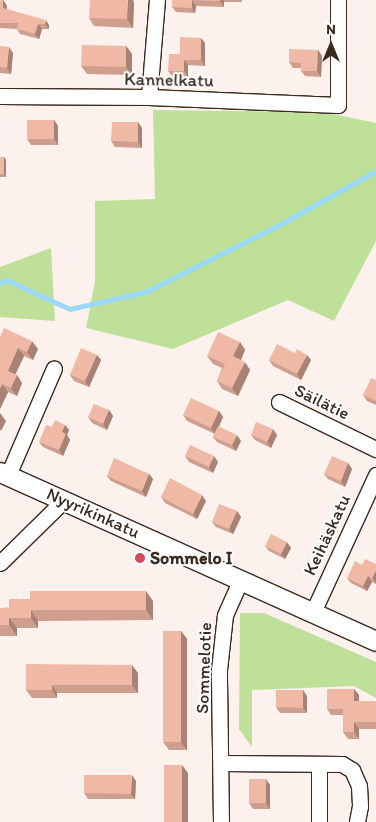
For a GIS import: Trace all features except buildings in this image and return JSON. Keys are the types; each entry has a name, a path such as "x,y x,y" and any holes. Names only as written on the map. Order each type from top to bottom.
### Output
{"street":[{"path":"149,97 156,0"},
{"name":"Kannelkatu","path":"0,96 149,97 338,105 338,0"},
{"path":"4,473 54,368"},
{"name":"Säilätie","path":"279,402 376,449"},
{"name":"Nyyrikinkatu","path":"4,473 241,579 376,642"},
{"name":"Keihäskatu","path":"313,612 376,475"},
{"path":"0,563 64,500"},
{"name":"Sommelotie","path":"221,822 222,763 219,670 225,614 241,579"},
{"path":"222,763 342,764 352,770 359,786 360,806 357,822"},
{"path":"319,764 319,822"}],"green space":[{"path":"153,110 324,112 376,123 376,241 334,321 288,300 173,349 86,328 95,281 95,201 155,199"},
{"path":"51,248 55,321 0,317 0,267"},
{"path":"240,613 264,613 376,662 376,698 354,686 252,690 252,747 239,729"}],"waterway":[{"path":"0,283 7,280 70,309 145,292 279,225 376,171"}],"place":[{"name":"Sommelo I","path":"140,558"}]}
